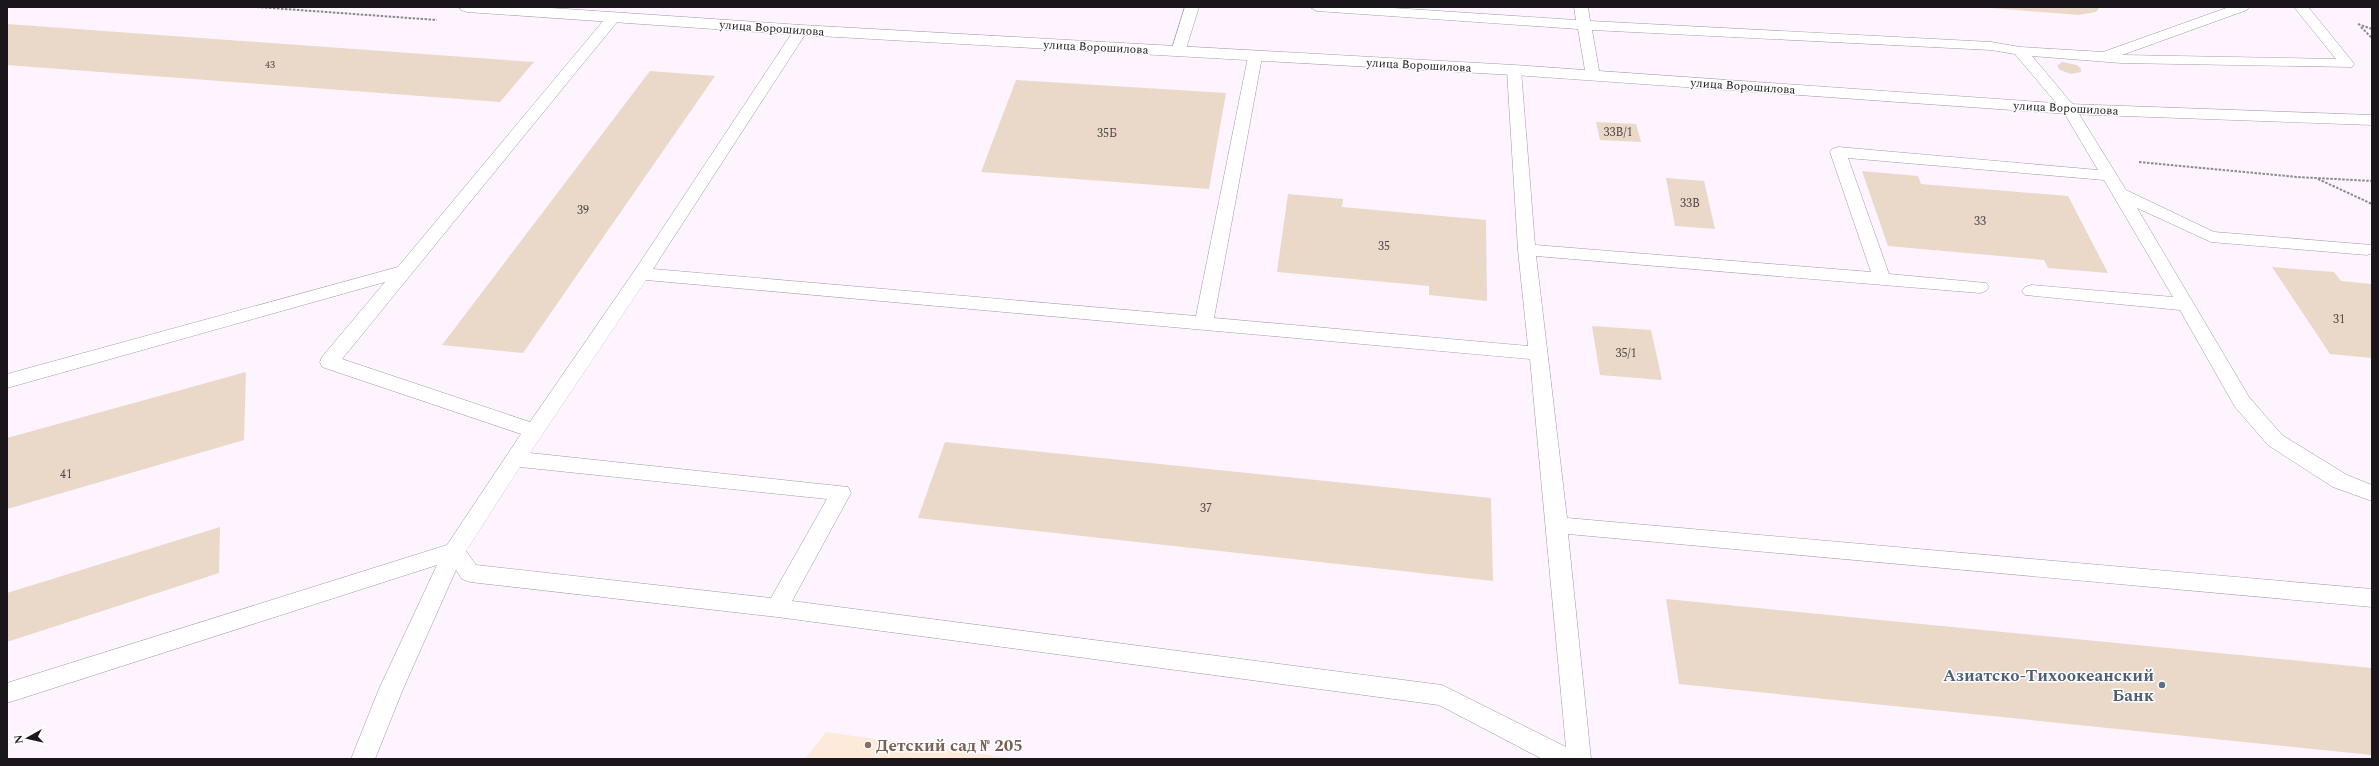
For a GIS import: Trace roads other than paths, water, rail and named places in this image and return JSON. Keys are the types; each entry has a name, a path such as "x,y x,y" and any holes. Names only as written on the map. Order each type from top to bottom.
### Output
{"street":[{"name":"улица Ворошилова","path":"467,7 548,10 614,17 801,30 1255,57 1514,70 2069,109 2372,120"}],"lane":[{"path":"1178,52 1192,7"},
{"path":"1317,7 1584,25 1983,46 2020,51 2104,56 2121,59 2346,64 2302,7"},
{"path":"1582,7 1592,76"},
{"path":"2104,56 2242,7"},
{"path":"534,431 329,362 614,17"},
{"path":"363,759 391,689 454,551 641,274 801,30"},
{"path":"2020,51 2069,109 2111,176 2242,402 2275,440 2340,481 2372,493"},
{"path":"1204,323 1255,57"},
{"path":"1514,70 1527,250 1557,525 1579,759"},
{"path":"1882,279 1838,152 2111,176"},
{"path":"2121,194 2211,237 2366,249"},
{"path":"1527,250 1980,287"},
{"path":"7,381 405,271"},
{"path":"641,274 1539,353"},
{"path":"2031,291 2186,304"},
{"path":"516,459 841,493 777,608"},
{"path":"1557,525 2372,598"},
{"path":"454,551 470,573 777,608 1442,695 1566,759"},
{"path":"7,693 454,551"}],"place":[{"name":"Азиатско-Тихоокеанский Банк","path":"2162,685"},
{"name":"Детский сад № 205","path":"868,745"}]}
